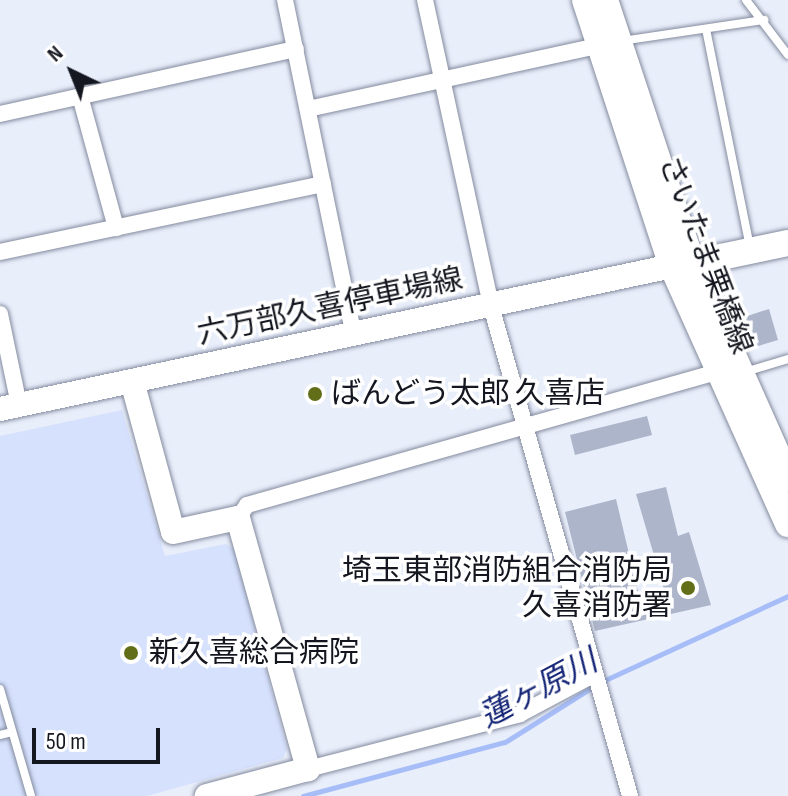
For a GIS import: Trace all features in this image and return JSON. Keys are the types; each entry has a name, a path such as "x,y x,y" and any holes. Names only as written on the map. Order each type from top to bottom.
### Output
{"main road":[{"name":"さいたま栗橋線","path":"585,0 607,44 682,265 788,524"},
{"name":"さいたま栗橋線","path":"605,0 607,44"},
{"path":"682,265 788,243"},
{"name":"六万部久喜停車場線","path":"10,407 682,265"},
{"name":"さいたま栗橋線","path":"726,374 788,479"},
{"path":"132,381 173,532 238,518 308,769 207,796"}],"street":[{"path":"285,0 354,336"},
{"path":"425,0 491,306 630,796"},
{"path":"308,109 607,44"},
{"path":"0,114 296,49"},
{"path":"80,96 116,228"},
{"path":"0,252 323,184"},
{"path":"0,314 10,407"},
{"path":"238,518 247,505 726,374"},
{"path":"308,769 520,714 595,674"}],"lane":[{"path":"746,0 788,55"},
{"path":"607,44 764,20"},
{"path":"706,29 751,252"},
{"path":"726,374 788,359"},
{"path":"0,689 31,796"},
{"path":"0,735 12,732"}],"shaded area":[{"name":"新久喜総合病院","path":"122,410 165,556 226,544 234,549 287,749 283,758 147,796 0,796 0,436"}],"building":[{"path":"769,309 778,340 748,349 738,319"},
{"path":"647,416 652,435 575,455 570,435"},
{"path":"666,487 678,536 689,532 711,605 595,631 565,512 616,499 640,600 665,593 636,494"}],"waterway":[{"name":"蓮ヶ原川","path":"603,681 788,596"},
{"name":"蓮ヶ原川","path":"303,796 505,742 594,686"}],"place":[{"name":"ばんどう太郎 久喜店","path":"315,394"},
{"name":"埼玉東部消防組合消防局 久喜消防署","path":"688,588"},
{"name":"新久喜総合病院","path":"131,653"}]}
